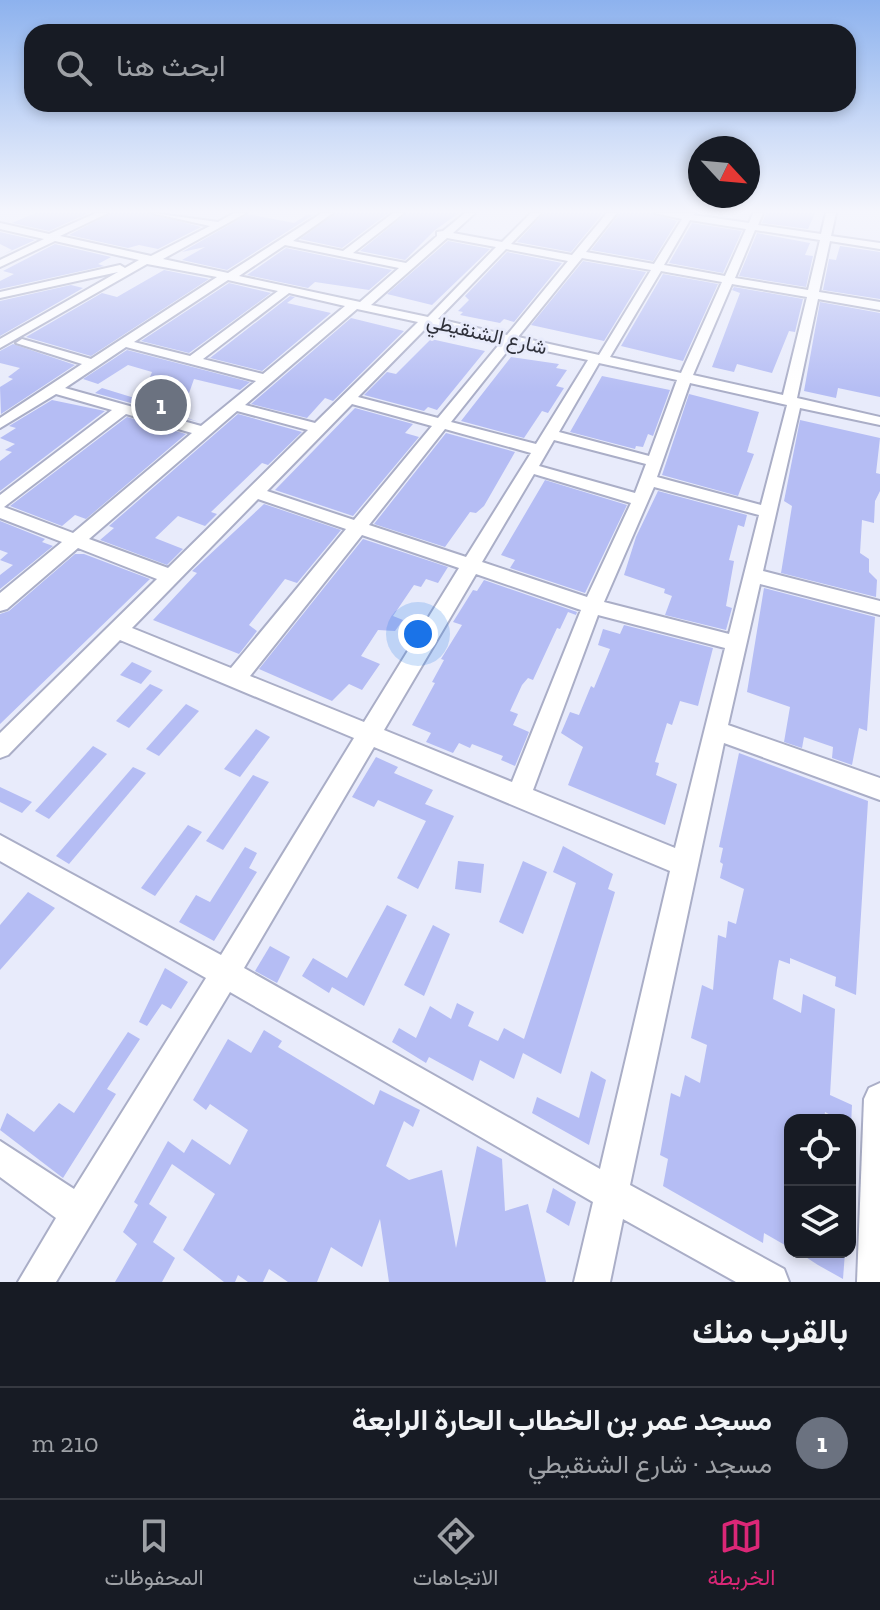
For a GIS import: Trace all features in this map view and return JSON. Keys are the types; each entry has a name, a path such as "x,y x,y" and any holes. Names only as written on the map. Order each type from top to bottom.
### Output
{"street":[{"path":"0,297 96,273"},
{"path":"0,344 130,273"},
{"path":"0,357 133,273"},
{"name":"شارع الشنقيطي","path":"214,273 880,421"},
{"path":"0,424 233,273"},
{"path":"0,604 397,273"},
{"path":"0,748 253,492 477,273"},
{"path":"235,679 564,273"},
{"path":"36,1282 539,451 654,273"},
{"path":"686,273 880,306"},
{"path":"519,795 592,606 641,500 685,378 733,273"},
{"path":"592,1282 684,864 767,512 817,273"},
{"path":"193,360 288,289"},
{"path":"22,343 92,363"},
{"path":"124,343 266,379"},
{"path":"54,389 204,432"},
{"path":"349,399 539,451 651,471 767,512"},
{"path":"234,406 319,429"},
{"path":"0,503 123,409"},
{"path":"539,451 641,500"},
{"path":"253,492 592,606 735,643"},
{"path":"0,512 169,576"},
{"path":"752,575 880,608"},
{"path":"116,630 684,864"},
{"path":"716,730 880,789"},
{"path":"0,847 227,971 611,1195 771,1282"},
{"path":"875,1282 880,1099"},
{"path":"0,1157 78,1213"}],"building":[{"path":"10,273 73,273 0,289 0,281 14,274"},
{"path":"159,273 209,279 91,356 26,337 102,293 117,297"},
{"path":"389,273 369,290 315,282 308,288 247,275"},
{"path":"411,273 465,273 432,305 387,294"},
{"path":"487,273 554,273 514,322 504,319 500,323 460,315 463,312 458,311 469,300 465,296"},
{"path":"573,273 645,273 604,341 531,325"},
{"path":"740,273 809,273 806,287 739,276"},
{"path":"826,273 880,273 880,299 823,290"},
{"path":"663,274 718,284 683,361 621,346"},
{"path":"229,283 271,293 189,353 141,341"},
{"path":"71,285 83,288 0,336 0,301"},
{"path":"734,287 803,299 795,332 789,331 772,373 737,364 734,372 712,367 740,293 732,290"},
{"path":"290,296 295,297 287,303 331,313 262,371 210,358"},
{"path":"820,302 880,313 880,397 838,388 836,398 804,391"},
{"path":"351,318 404,331 333,401 325,398 307,418 251,404"},
{"path":"431,339 485,351 437,410 428,407 424,411 364,395 387,372 396,374"},
{"path":"13,344 75,365 1,414 0,387 13,379 8,377 20,368 0,363 0,351"},
{"path":"127,350 250,382 240,390 194,379 181,416 199,422 95,393 102,388 141,400 152,372 128,365 98,384 83,379"},
{"path":"511,357 559,364 556,368 567,370 556,386 564,388 548,413 542,411 524,438 461,421"},
{"path":"602,376 670,390 653,436 648,434 643,447 636,446 635,449 570,432"},
{"path":"689,394 759,412 747,452 754,454 738,496 662,475"},
{"path":"52,400 105,411 0,491 0,461 12,452 5,450 15,444 0,438 16,428 9,426"},
{"path":"355,408 413,424 405,433 419,437 353,516 275,490"},
{"path":"238,414 302,432 268,465 262,463 211,512 217,514 205,526 178,516 155,538 183,549 167,565 100,540 114,528 109,526"},
{"path":"127,417 186,434 86,519 75,515 62,526 10,506"},
{"path":"800,420 880,438 876,473 880,474 880,491 875,501 874,523 862,520 860,553 869,559 869,572 877,580 876,597 781,573 792,506 784,501"},
{"path":"446,433 515,452 484,506 476,513 470,512 445,547 374,524"},
{"path":"545,480 627,505 585,593 510,568 515,560 501,555"},
{"path":"658,491 747,515 744,527 738,525 729,560 734,561 726,606 732,608 726,630 665,615 672,596 664,593 665,589 624,575 636,537"},
{"path":"264,504 341,530 297,583 285,579 249,625 257,631 239,654 153,620 197,573 192,571"},
{"path":"0,521 45,539 42,542 53,546 0,589 0,575 13,565 0,560 8,553 0,550"},
{"path":"363,539 448,567 438,583 426,579 421,587 414,585 393,616 403,620 395,631 378,630 361,656 380,664 362,690 349,684 332,701 259,669"},
{"path":"75,554 84,554 150,579 0,724 0,614 9,611"},
{"path":"484,580 577,612 576,615 568,612 560,629 557,628 533,680 528,678 522,685 510,711 518,714 513,725 529,732 515,766 501,760 503,756 472,744 470,748 459,743 453,753 426,742 431,733 412,725 435,683 432,682 444,660 441,659 462,625 453,622 473,590 477,591"},
{"path":"764,588 875,617 867,731 859,728 852,765 832,758 833,747 804,737 802,748 784,742 790,707 747,692"},
{"path":"624,625 713,648 698,706 680,701 672,725 667,723 655,762 659,763 656,775 677,784 665,825 568,785 583,747 561,733 570,712 579,715 610,649 598,645 603,629 620,634"},
{"path":"132,662 152,671 141,684 120,675"},
{"path":"150,684 163,690 129,728 116,721"},
{"path":"186,704 199,711 159,756 146,749"},
{"path":"256,729 270,737 240,777 224,769"},
{"path":"93,746 107,754 49,819 35,811"},
{"path":"739,753 868,801 856,995 835,986 836,977 790,958 790,964 779,960 777,970 773,999 801,1013 803,994 835,1009 830,1095 852,1105 852,1114 784,1114 784,1245 764,1233 763,1243 663,1186 668,1159 660,1155 671,1093 680,1097 685,1075 700,1083 707,1045 691,1038 702,985 713,990 718,935 726,938 728,921 736,924 744,889 720,878 723,848 719,847"},
{"path":"376,757 398,767 394,773 433,790 425,804 454,816 418,889 397,878 426,821 378,800 374,807 352,797"},
{"path":"133,767 146,773 69,864 56,856"},
{"path":"253,775 269,782 223,850 206,841"},
{"path":"0,787 32,802 22,813 0,802"},
{"path":"188,825 202,832 155,896 141,888"},
{"path":"563,846 613,874 608,889 615,892 561,1074 523,1053 514,1079 480,1060 473,1081 429,1057 426,1063 392,1042 399,1028 416,1038 430,1006 451,1019 457,1003 474,1012 468,1026 498,1041 504,1028 524,1039 576,883 553,872"},
{"path":"245,847 257,853 249,868 257,872 214,941 179,922 196,895 210,902"},
{"path":"458,861 484,864 481,893 455,889"},
{"path":"523,861 547,872 523,934 499,922"},
{"path":"28,892 55,908 0,970 0,925"},
{"path":"387,905 407,915 364,1006 332,987 329,993 302,976 313,958 347,978"},
{"path":"433,925 450,934 424,996 404,985"},
{"path":"270,946 290,957 277,983 255,971"},
{"path":"165,968 188,982 171,1009 162,1004 147,1026 139,1022"},
{"path":"264,1030 282,1041 278,1047 374,1105 380,1090 420,1110 413,1127 404,1121 386,1166 409,1180 442,1170 456,1248 477,1146 502,1159 505,1211 528,1204 546,1282 389,1282 380,1219 362,1267 331,1247 317,1282 288,1282 269,1269 263,1282 248,1282 238,1275 235,1282 224,1282 183,1250 215,1194 172,1164 149,1204 167,1217 153,1242 175,1258 162,1282 115,1282 137,1244 123,1232 138,1205 134,1202 168,1141 184,1153 192,1139 230,1165 248,1130 210,1104 206,1110 193,1100 228,1039 251,1053"},
{"path":"128,1032 140,1039 107,1089 116,1094 63,1178 0,1130 7,1113 34,1132 59,1103 74,1113"},
{"path":"591,1071 606,1080 589,1145 532,1113 537,1097 579,1118"},
{"path":"553,1188 576,1202 569,1226 546,1212"},
{"path":"807,1258 845,1258 843,1279"}],"place":[{"name":"مسجد عمر بن الخطاب الحارة الرابعة","path":"161,405"}]}
